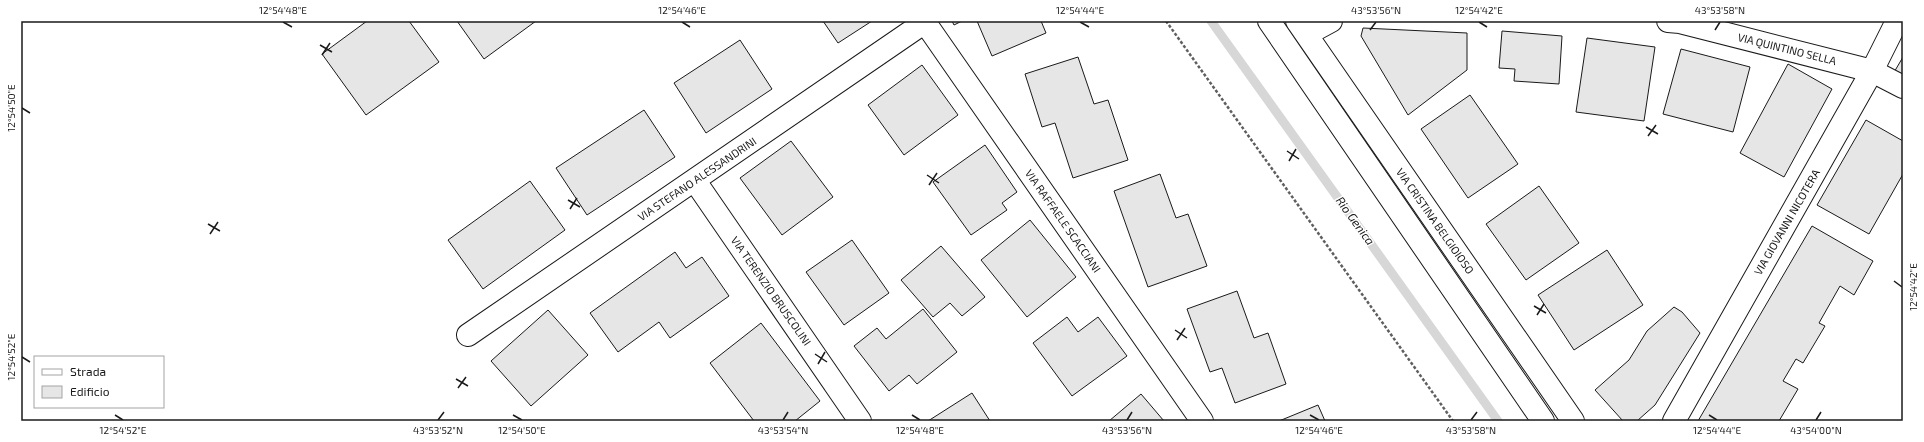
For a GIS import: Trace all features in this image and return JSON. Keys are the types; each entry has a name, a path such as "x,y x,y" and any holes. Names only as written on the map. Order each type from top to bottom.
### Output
{"street":[{"path":"1269,21 1544,421"},
{"path":"1302,28 1330,21"},
{"name":"VIA QUINTINO SELLA","path":"1668,21 1680,22 1872,71 1903,87"},
{"name":"VIA GIOVANNI NICOTERA","path":"1674,421 1872,71 1897,21"},
{"name":"VIA STEFANO ALESSANDRINI","path":"468,335 695,181 925,22"},
{"name":"VIA RAFFAELE SCACCIANI","path":"925,22 1202,421"},
{"name":"VIA CRISTINA BELGIOIOSO","path":"1302,28 1572,421"},
{"name":"VIA TERENZIO BRUSCOLINI","path":"695,181 860,421"}],"path":[{"path":"1166,21 1453,421"}],"building":[{"path":"367,21 409,21 439,62 366,115 322,54"},
{"path":"457,21 536,21 484,59"},
{"path":"823,21 872,21 838,43"},
{"path":"952,21 962,21 954,25"},
{"path":"977,21 1041,21 1046,33 992,56"},
{"path":"1363,28 1467,33 1467,70 1408,115 1361,36"},
{"path":"1502,31 1562,36 1559,84 1514,81 1515,69 1499,68"},
{"path":"1587,38 1655,47 1644,121 1576,112"},
{"path":"740,40 772,89 706,133 674,83"},
{"path":"1681,49 1750,67 1733,132 1663,114"},
{"path":"1078,57 1094,104 1108,100 1128,160 1073,178 1055,123 1042,127 1025,74"},
{"path":"1903,57 1903,80 1893,74"},
{"path":"1788,64 1832,89 1784,177 1740,153"},
{"path":"922,65 958,115 904,155 868,105"},
{"path":"1470,95 1518,164 1468,198 1421,129"},
{"path":"644,110 675,157 587,215 556,168"},
{"path":"1866,120 1903,141 1903,174 1869,234 1817,205"},
{"path":"791,141 833,197 782,235 740,178"},
{"path":"985,145 1017,192 1002,203 1007,210 971,235 933,182"},
{"path":"1160,174 1176,218 1188,214 1207,266 1148,287 1114,191"},
{"path":"530,181 565,230 483,289 448,240"},
{"path":"1539,186 1579,243 1526,280 1486,224"},
{"path":"1030,220 1076,277 1027,317 981,260"},
{"path":"1812,226 1873,261 1854,295 1840,286 1819,323 1825,326 1803,363 1796,359 1783,381 1798,389 1779,421 1698,421"},
{"path":"852,240 889,293 844,325 806,272"},
{"path":"941,246 985,297 962,316 950,303 933,317 901,280"},
{"path":"1607,250 1643,305 1574,350 1538,295"},
{"path":"675,252 686,268 702,257 729,296 670,338 659,322 618,352 590,313"},
{"path":"1237,291 1254,338 1268,333 1286,384 1235,403 1222,368 1210,372 1187,309"},
{"path":"1674,307 1682,312 1700,333 1655,405 1637,421 1623,421 1595,390 1629,360 1647,331"},
{"path":"923,309 957,352 917,384 909,375 889,391 854,346 877,328 886,339"},
{"path":"548,310 588,355 531,406 491,361"},
{"path":"1067,317 1078,332 1098,317 1127,356 1072,396 1033,343"},
{"path":"761,323 820,401 795,421 754,421 710,363"},
{"path":"972,393 990,421 928,421"},
{"path":"1141,394 1164,421 1109,421"},
{"path":"1318,405 1325,421 1279,421"}],"waterway":[{"name":"Rio Genica","path":"1211,21 1498,421"}]}
